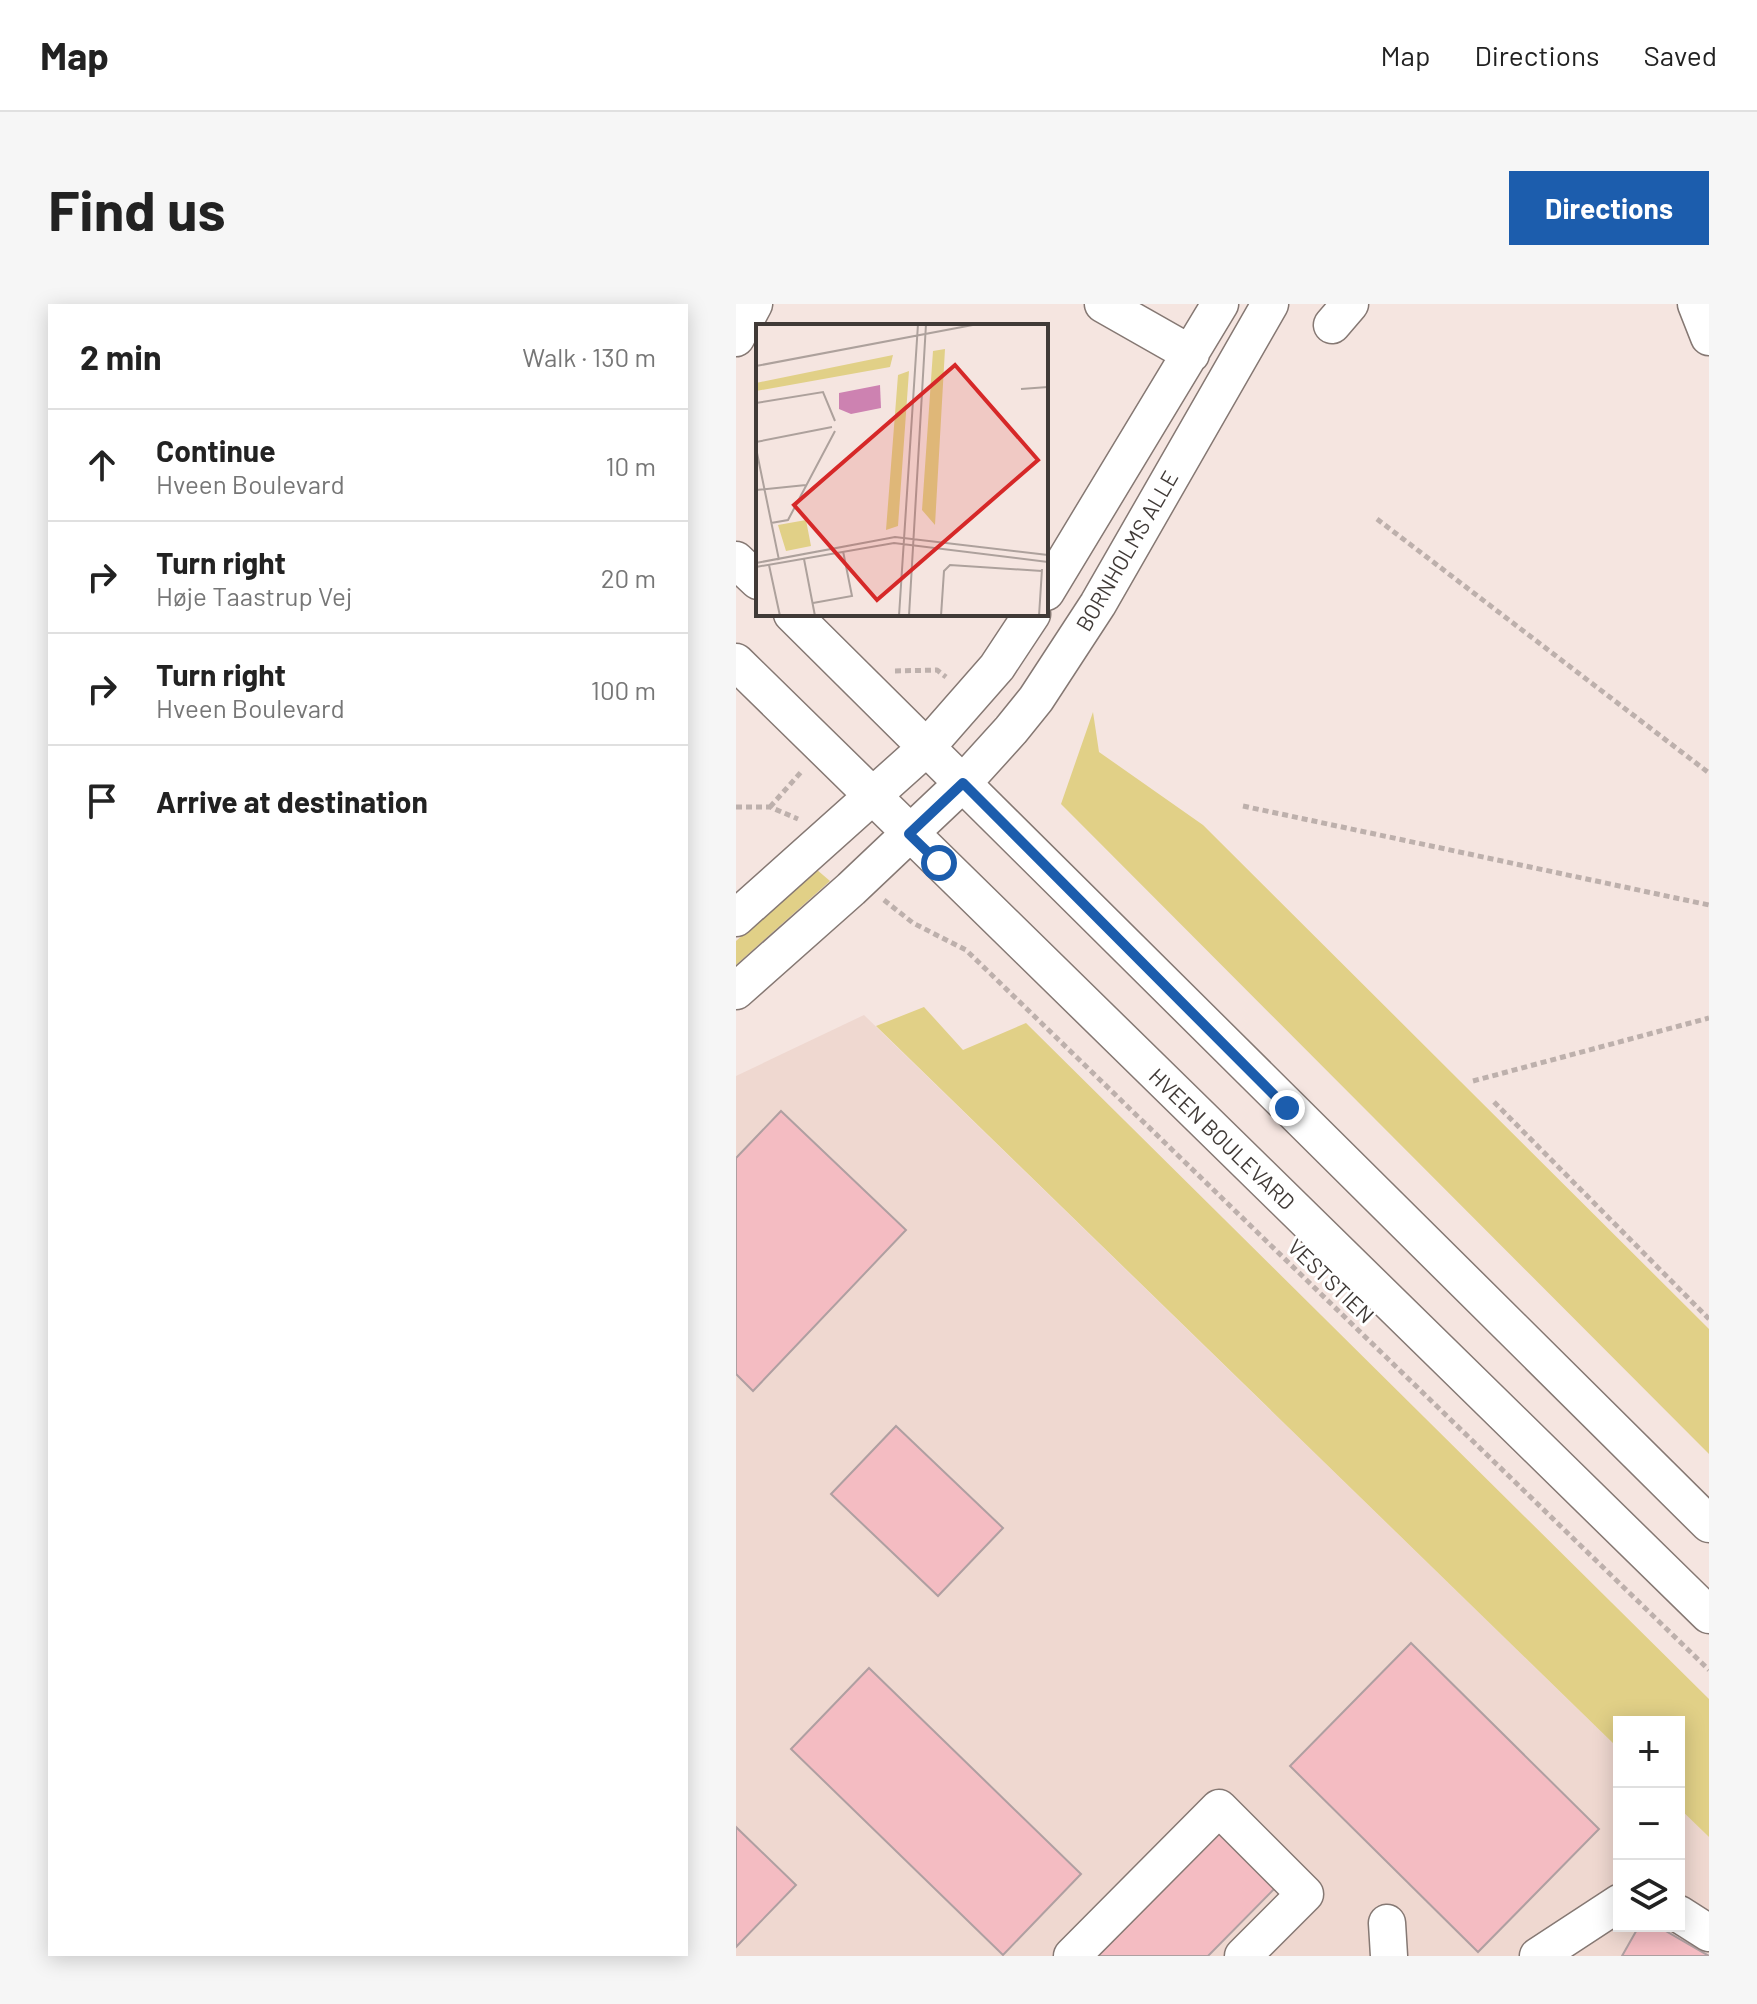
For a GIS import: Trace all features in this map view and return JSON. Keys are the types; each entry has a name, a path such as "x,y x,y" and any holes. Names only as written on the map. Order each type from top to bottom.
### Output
{"street":[{"path":"736,338 754,304"},
{"path":"1103,304 1191,354"},
{"name":"BORNHOLMS ALLE","path":"1048,589 1220,304"},
{"name":"BORNHOLMS ALLE","path":"736,991 963,783 1036,699 1098,604 1270,304"},
{"path":"1696,304 1709,337"},
{"path":"736,560 756,579"},
{"path":"794,616 1709,1524"},
{"path":"736,918 926,748 997,667 1031,616"},
{"name":"HVEEN BOULEVARD","path":"736,662 1709,1615"},
{"path":"1072,1956 1219,1808 1305,1894 1243,1956"},
{"path":"1538,1956 1613,1907"},
{"path":"1685,1918 1709,1933"}],"path":[{"path":"1377,519 1709,773"},
{"path":"1243,806 1709,905"},
{"path":"736,807 770,807"},
{"name":"VESTSTIEN","path":"883,899 913,923 966,950 1709,1670"},
{"path":"1473,1081 1709,1018"},
{"path":"1494,1102 1709,1319"}],"shaded area":[{"path":"1093,712 1099,752 1203,825 1709,1329 1709,1454 1061,804"},
{"path":"816,869 830,881 736,965 736,941"},
{"path":"924,1007 963,1050 1026,1023 1709,1699 1709,1837 1685,1814 1685,1716 1613,1716 1613,1743 876,1026"},
{"path":"864,1015 1613,1743 1613,1932 1685,1932 1685,1814 1709,1837 1709,1956 736,1956 736,1076"}],"building":[{"path":"781,1111 906,1230 753,1391 736,1374 736,1158"},
{"path":"896,1426 1003,1528 938,1596 831,1494"},
{"path":"1411,1643 1599,1829 1478,1952 1290,1766"},
{"path":"869,1668 1081,1874 1003,1955 791,1749"},
{"path":"1222,1826 1280,1883 1208,1956 1094,1956"},
{"path":"736,1827 796,1885 736,1947"},
{"path":"1636,1932 1667,1932 1709,1956 1622,1956"}],"route":[{"path":"939,863 909,834 963,783 1287,1108"}]}
